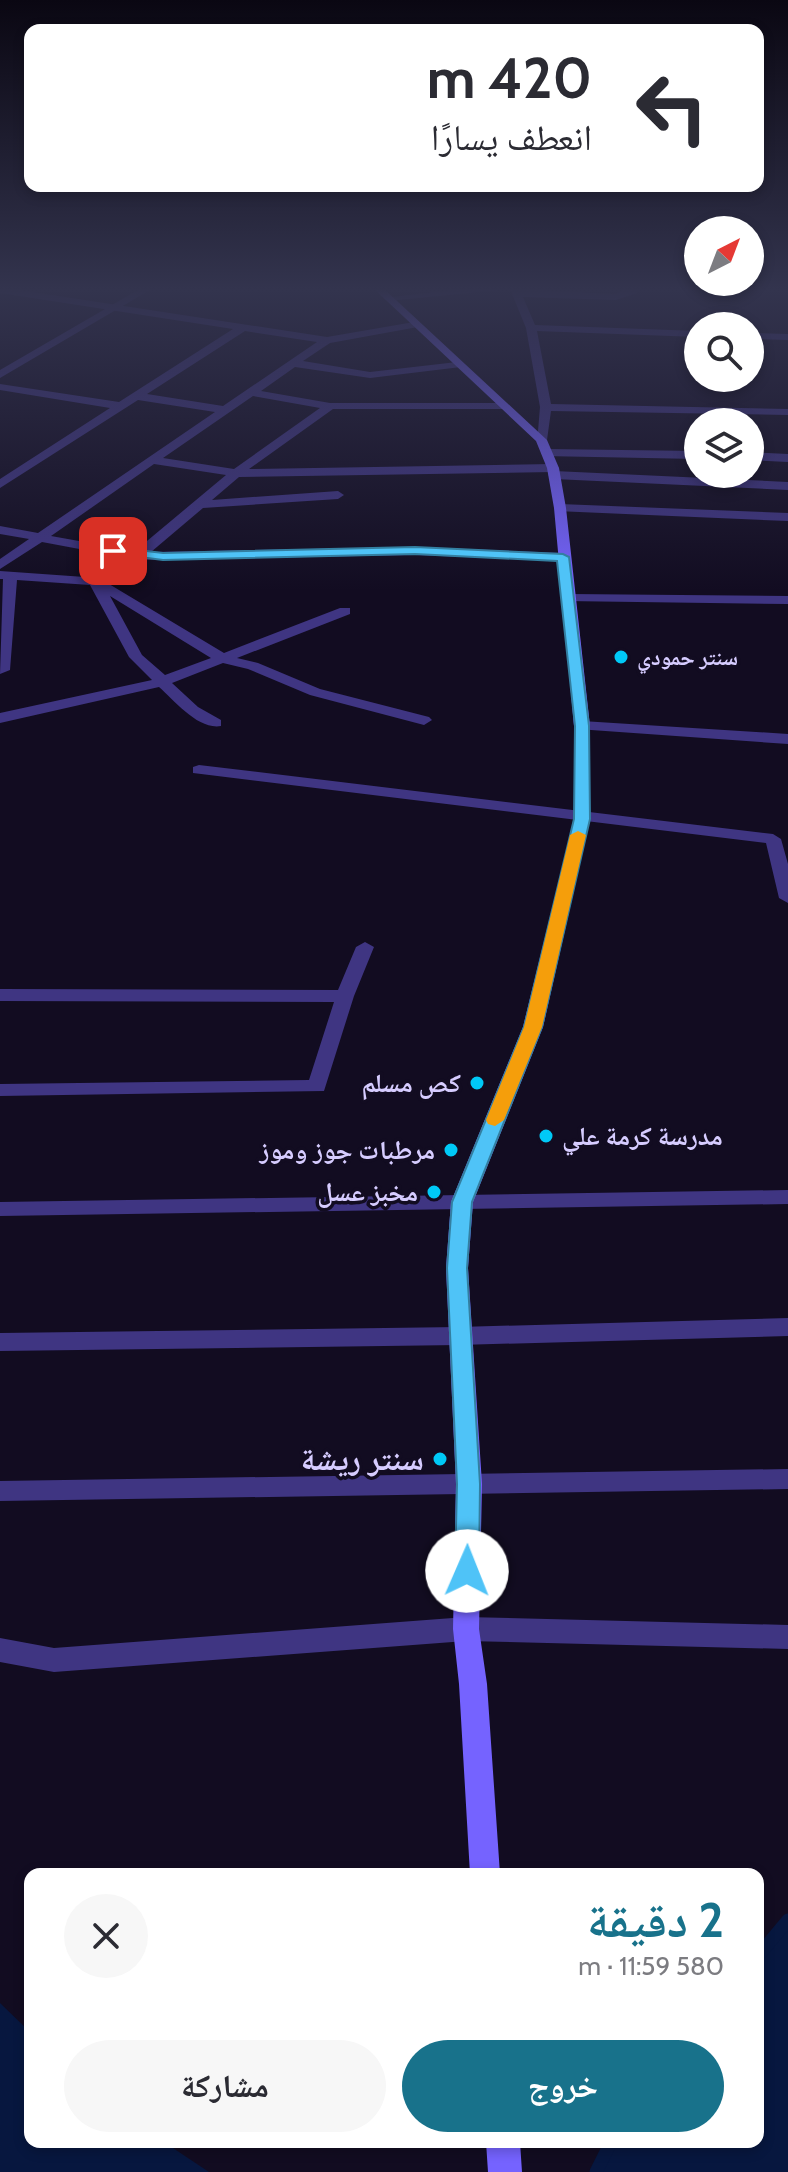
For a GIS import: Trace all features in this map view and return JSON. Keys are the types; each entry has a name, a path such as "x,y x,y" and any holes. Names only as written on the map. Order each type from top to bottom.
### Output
{"main road":[{"path":"483,388 549,459 560,508 582,726 582,819 533,1027 462,1202 457,1268 469,1484 466,1629 473,1684 485,1868"},
{"path":"503,2148 505,2172"}],"street":[{"path":"9,388 120,406"},
{"path":"0,484 148,388"},
{"path":"3,670 3,572 39,537 255,388"},
{"path":"542,388 549,459"},
{"path":"250,392 330,406 502,406"},
{"path":"136,396 225,410"},
{"path":"138,556 236,473 330,406"},
{"path":"546,407 788,412"},
{"path":"150,460 236,473 684,455"},
{"path":"764,457 788,458"},
{"path":"549,459 788,486"},
{"path":"202,504 338,495"},
{"path":"560,508 788,517"},
{"path":"0,530 138,556 415,551 563,557"},
{"path":"3,572 94,581 224,659 253,666 315,692 424,720"},
{"path":"94,581 136,657 193,710 216,723"},
{"path":"569,598 788,600"},
{"path":"0,718 161,682 345,611"},
{"path":"582,726 788,739"},
{"path":"199,770 582,819 773,839 788,898"},
{"path":"0,1090 317,1086 345,996 365,947"},
{"path":"0,995 345,996"},
{"path":"0,1209 788,1197"},
{"path":"0,1342 459,1336 788,1327"},
{"path":"0,1491 788,1479"},
{"path":"0,1650 54,1660 466,1629 788,1637"}],"water":[{"path":"788,1920 788,2172 596,2172 608,2148 764,2148 764,1949"},
{"path":"0,2003 24,2026 24,2148 173,2148 209,2172 0,2172"}],"waterway":[{"path":"764,1949 788,1920"},
{"path":"596,2172 608,2148"}],"slow traffic":[{"path":"495,1120 533,1027 578,835"}],"place":[{"name":"سنتر حمودي","path":"621,657"},
{"name":"كص مسلم","path":"477,1083"},
{"name":"مدرسة كرمة علي","path":"546,1136"},
{"name":"مرطبات جوز وموز","path":"451,1150"},
{"name":"مخبز عسل","path":"434,1192"},
{"name":"سنتر ريشة","path":"440,1459"}],"route":[{"path":"113,551 163,557 415,551 563,557 582,726 582,819 533,1027 462,1202 457,1268 469,1484 467,1571"}]}
